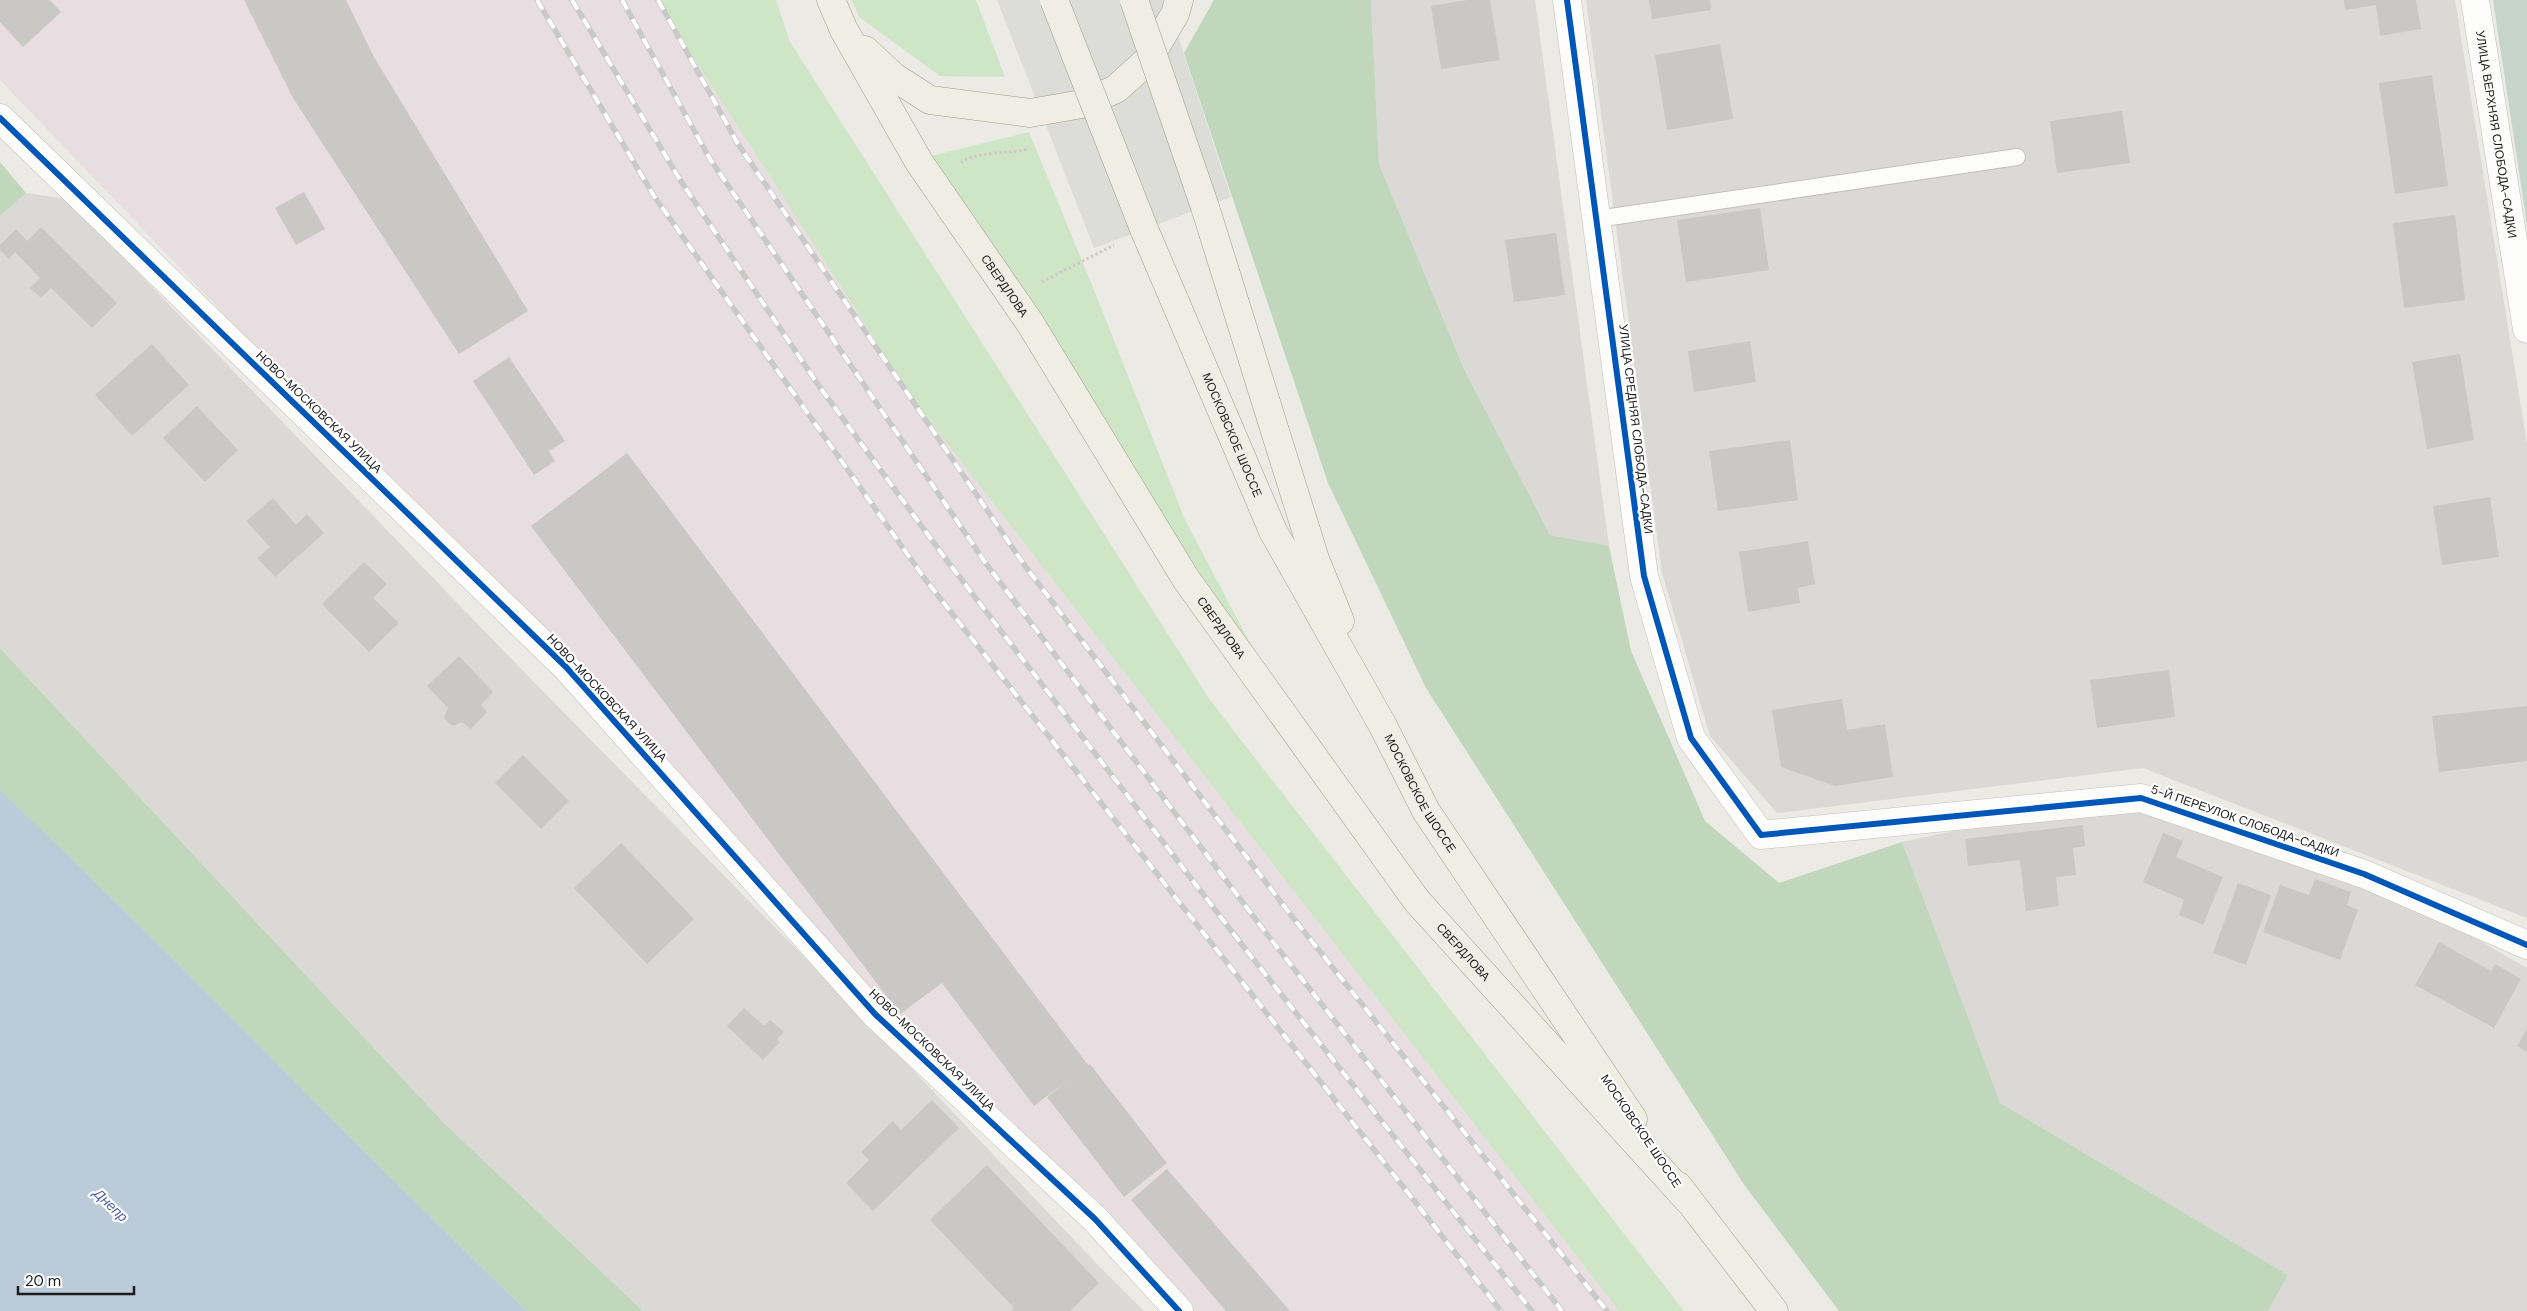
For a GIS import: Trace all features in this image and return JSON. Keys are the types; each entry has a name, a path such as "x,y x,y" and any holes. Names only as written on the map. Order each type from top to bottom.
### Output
{"main road":[{"name":"СВЕРДЛОВА","path":"831,0 844,30 919,162 1030,323 1186,579 1416,901 1688,1200"},
{"name":"МОСКОВСКОЕ ШОССЕ","path":"1054,0 1144,229 1273,531 1383,726 1426,811 1688,1200 1774,1311"},
{"path":"1134,0 1205,207 1315,559 1383,726"},
{"path":"844,30 894,77 930,100 1030,113 1082,104 1116,89 1147,61 1175,14 1179,0"}],"street":[{"name":"УЛИЦА СРЕДНЯЯ СЛОБОДА-САДКИ","path":"1567,0 1644,576 1691,738 1761,835"},
{"name":"УЛИЦА ВЕРХНЯЯ СЛОБОДА-САДКИ","path":"2475,0 2527,329"},
{"name":"НОВО-МОСКОВСКАЯ УЛИЦА","path":"0,118 566,667 875,1014 1096,1219 1179,1311"},
{"name":"5-Й ПЕРЕУЛОК СЛОБОДА-САДКИ","path":"1761,835 2141,798 2364,874 2527,946"}],"lane":[{"path":"1597,219 2017,157"}],"path":[{"path":"1041,283 1144,229"}],"shaded area":[{"path":"0,0 656,0 918,406 1619,1311 1190,1311 989,1113 0,80"},
{"path":"1371,0 1535,0 1609,546 1550,535 1464,369 1379,164"},
{"path":"1586,0 2455,0 2527,444 2527,918 2143,768 1777,813 1710,736 1662,573"},
{"path":"26,193 67,199 528,676 858,1012 1095,1262 1144,1311 643,1311 446,1125 0,648 0,216"},
{"path":"2143,811 2374,879 2527,968 2527,1311 2268,1311 2288,1275 1999,1103 1902,842 1977,826"}],"green space":[{"path":"656,0 776,0 790,42 1210,700 1684,1311 1619,1311 918,406"},
{"path":"852,0 976,0 1005,77 940,76 859,17"},
{"path":"1214,0 1371,0 1379,164 1464,369 1550,535 1609,546 1631,651 1705,821 1779,883 1902,842 2000,1103 2288,1275 2268,1311 1839,1311 1745,1186 1426,688 1328,483 1184,53"},
{"path":"2493,0 2527,0 2527,224"},
{"path":"1029,132 1185,520 1341,815 931,156"},
{"path":"0,162 26,193 0,216"},
{"path":"0,648 446,1125 643,1311 527,1311 394,1182 133,919 0,790"}],"water":[{"name":"Днепр","path":"0,790 133,919 394,1181 527,1311 0,1311"}],"pier":[{"path":"997,0 1166,0 1231,197 1094,248"}],"building":[{"path":"0,0 50,0 61,12 23,47 0,22"},
{"path":"244,0 346,0 374,57 528,311 459,354 293,98"},
{"path":"1467,0 1490,0 1500,60 1441,69 1431,6"},
{"path":"1649,0 1710,0 1711,10 1652,19"},
{"path":"2344,0 2416,0 2421,29 2380,36 2376,5 2345,10"},
{"path":"1720,44 1733,119 1667,130 1655,55"},
{"path":"2432,75 2448,186 2395,194 2379,83"},
{"path":"2122,111 2130,163 2057,173 2050,121"},
{"path":"304,192 325,229 296,245 275,208"},
{"path":"1760,208 1769,270 1686,282 1677,220"},
{"path":"2455,215 2465,300 2404,308 2393,223"},
{"path":"41,227 117,303 92,328 51,288 41,298 30,288 40,278 15,252 9,259 0,250 0,245 16,229 27,241"},
{"path":"1556,233 1565,295 1514,302 1505,240"},
{"path":"1750,341 1756,382 1694,392 1688,351"},
{"path":"152,344 189,385 132,436 95,395"},
{"path":"2460,354 2474,440 2427,449 2412,362"},
{"path":"509,357 565,441 549,451 555,461 534,475 473,381"},
{"path":"197,406 238,450 205,482 163,438"},
{"path":"1790,440 1798,500 1718,511 1709,451"},
{"path":"627,453 1088,1065 1090,1064 1167,1163 1124,1197 1047,1097 1069,1079 1034,1106 942,983 900,1014 531,526"},
{"path":"2490,497 2499,557 2442,565 2433,506"},
{"path":"273,498 296,525 307,514 324,533 275,577 257,558 270,547 246,521"},
{"path":"1808,541 1815,584 1798,588 1800,603 1748,612 1739,552"},
{"path":"364,562 387,584 373,598 399,623 369,652 322,604"},
{"path":"459,656 493,692 481,705 487,712 471,729 462,722 454,726 448,723 444,717 448,708 427,686"},
{"path":"2169,670 2175,717 2097,728 2090,680"},
{"path":"1842,699 1847,730 1885,724 1893,777 1835,786 1781,767 1772,710"},
{"path":"2527,706 2527,761 2439,772 2432,716"},
{"path":"523,755 569,801 541,829 495,783"},
{"path":"2083,825 2085,846 2073,848 2076,875 2056,877 2059,906 2026,911 2020,860 1968,866 1965,839"},
{"path":"2163,833 2183,841 2176,857 2223,877 2203,925 2179,915 2184,900 2143,882"},
{"path":"621,843 694,919 647,964 574,888"},
{"path":"2315,879 2351,892 2347,905 2358,910 2340,960 2263,932 2280,885 2309,895"},
{"path":"2238,883 2271,895 2246,965 2213,953"},
{"path":"2439,942 2491,971 2495,964 2521,979 2494,1028 2415,985"},
{"path":"744,1008 764,1026 770,1020 784,1032 777,1039 780,1042 763,1060 727,1026"},
{"path":"2527,1029 2527,1052 2517,1046"},
{"path":"932,1100 959,1128 873,1211 846,1183 869,1160 861,1152 893,1121 901,1130"},
{"path":"987,1165 1099,1283 1070,1311 1011,1311 1014,1308 930,1220"},
{"path":"1167,1169 1290,1311 1226,1311 1131,1200"}],"railway":[{"path":"537,0 654,196 925,579 1501,1311"},
{"path":"572,0 682,183 819,386 948,562 1243,946 1532,1311"},
{"path":"622,0 710,159 987,565 1266,933 1562,1311"},
{"path":"658,0 738,144 1025,566 1290,914 1607,1311"}],"cycle path":[{"path":"1567,0 1644,576 1691,738 1761,835 2141,798 2364,874 2527,945"},
{"path":"0,118 566,667 875,1014 1095,1219 1179,1311"}]}
